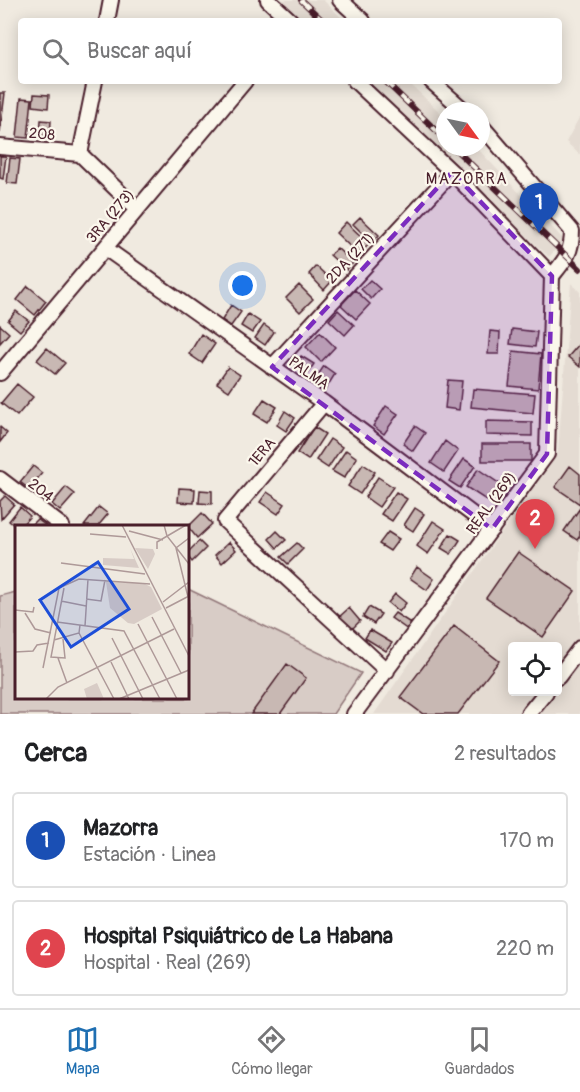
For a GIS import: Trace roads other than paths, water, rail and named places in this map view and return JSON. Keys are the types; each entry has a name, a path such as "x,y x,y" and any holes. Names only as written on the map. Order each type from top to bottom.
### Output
{"street":[{"path":"108,18 111,0"},
{"path":"268,0 288,18"},
{"path":"340,0 360,18"},
{"path":"94,84 80,154 137,209"},
{"name":"3RA (273)","path":"0,373 242,84"},
{"path":"358,84 452,172 552,276 568,257 572,244 572,231 490,135"},
{"path":"434,84 455,102"},
{"name":"208","path":"0,147 80,154"},
{"name":"2DA (271)","path":"272,367 452,172"},
{"name":"PALMA","path":"105,248 324,403 492,529"},
{"name":"REAL (269)","path":"354,714 547,454 552,276"},
{"name":"1ERA","path":"324,403 225,521 387,671"},
{"name":"204","path":"0,479 61,525"},
{"path":"562,672 580,648"},
{"path":"528,714 543,696"}],"railway":[{"path":"301,0 320,18"},
{"path":"388,84 436,130"},
{"path":"462,156 580,269"}],"place":[{"name":"Mazorra","path":"539,233"},
{"name":"Hospital Psiquiátrico de La Habana","path":"535,549"}],"district":[{"name":"MAZORRA","path":"467,178"}]}
